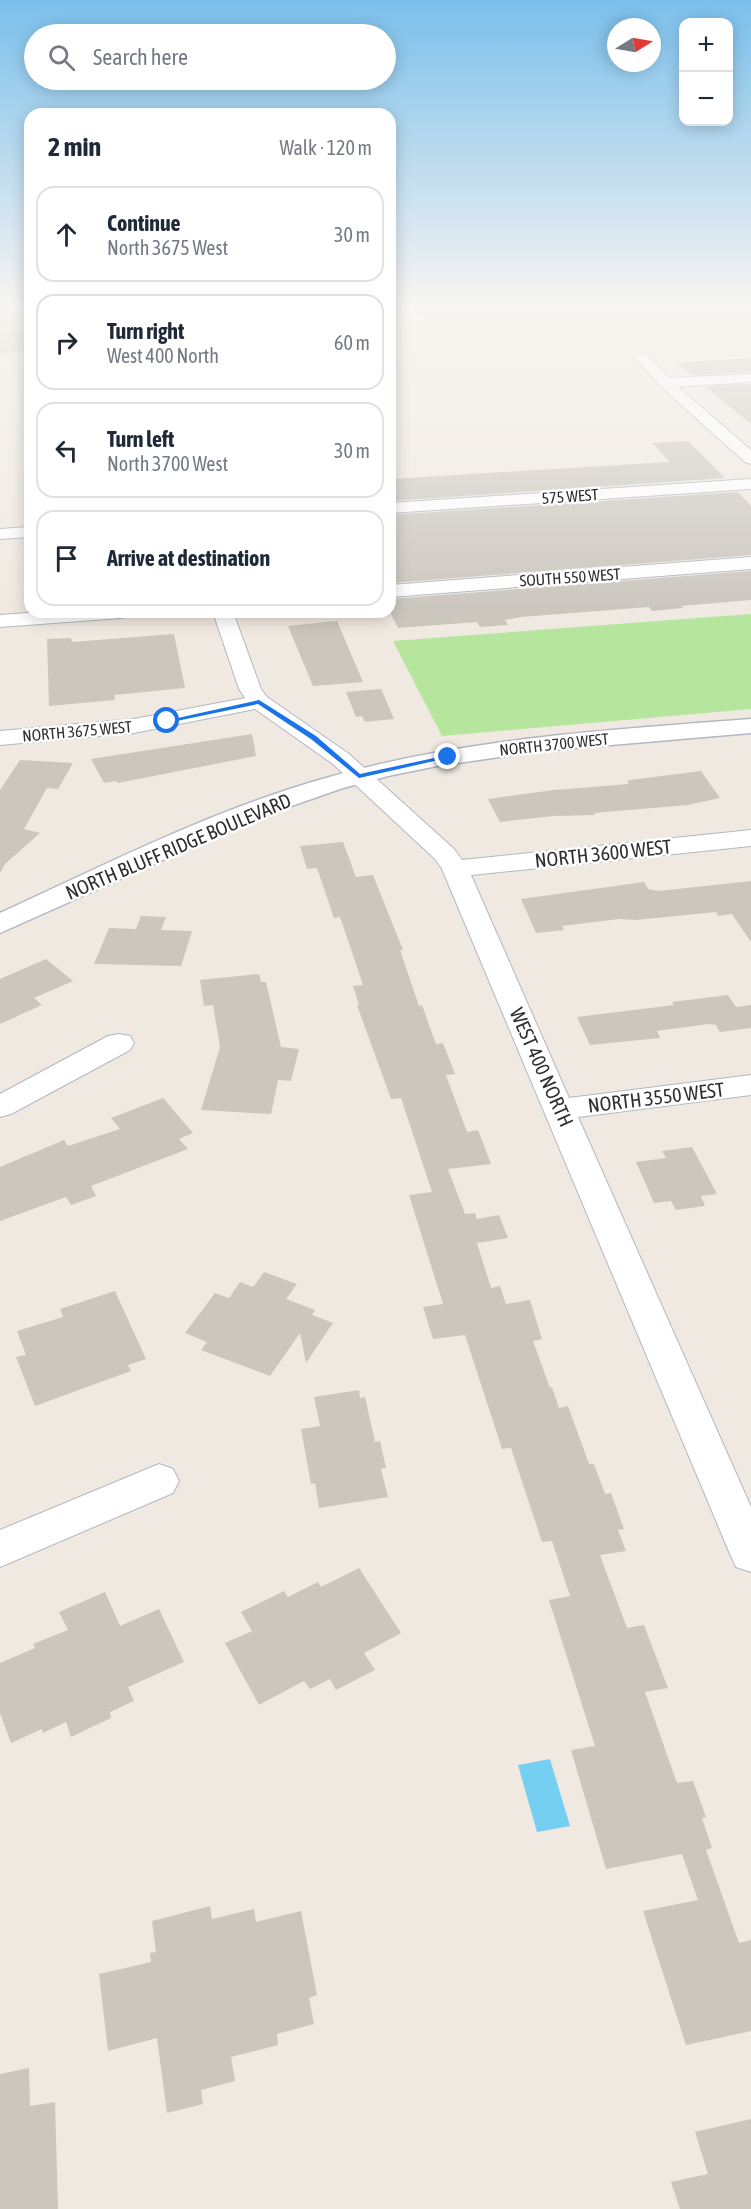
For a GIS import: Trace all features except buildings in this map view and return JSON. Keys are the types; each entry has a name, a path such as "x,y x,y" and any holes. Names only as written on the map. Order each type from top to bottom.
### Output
{"street":[{"path":"694,406 744,445 751,459"},
{"name":"575 WEST","path":"396,508 751,484"},
{"path":"0,534 24,532"},
{"name":"SOUTH 550 WEST","path":"396,591 751,563"},
{"path":"0,621 40,618"},
{"path":"224,618 250,689 259,702"},
{"name":"NORTH 3675 WEST","path":"0,738 134,726 259,702"},
{"name":"WEST 400 NORTH","path":"259,702 313,737 445,854 455,868 560,1109 737,1489 751,1554"},
{"name":"NORTH 3700 WEST","path":"359,776 504,748 751,726"},
{"name":"NORTH BLUFF RIDGE BOULEVARD","path":"0,924 204,831 270,804 359,776"},
{"name":"NORTH 3600 WEST","path":"455,868 751,838"},
{"path":"0,1107 119,1043"},
{"name":"NORTH 3550 WEST","path":"560,1109 751,1085"},
{"path":"0,1549 159,1481"}],"green space":[{"path":"751,614 751,709 442,736 393,641"}],"water":[{"path":"550,1759 570,1826 537,1832 518,1765"}],"route":[{"path":"167,721 259,702 313,737 359,776 448,757"}]}
